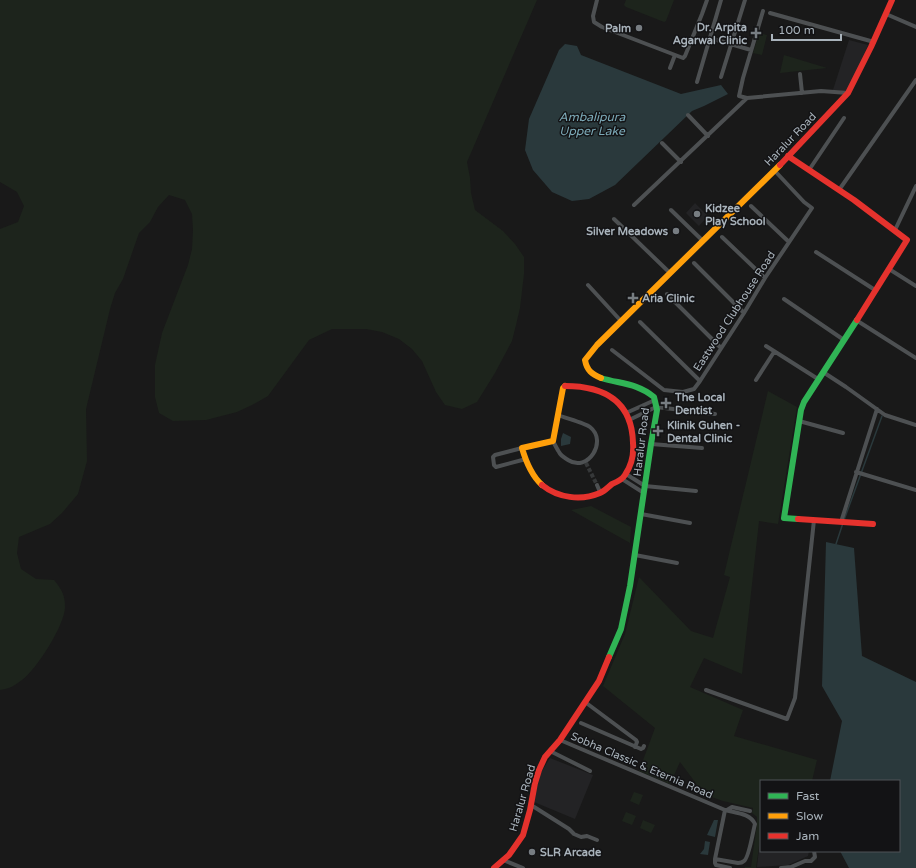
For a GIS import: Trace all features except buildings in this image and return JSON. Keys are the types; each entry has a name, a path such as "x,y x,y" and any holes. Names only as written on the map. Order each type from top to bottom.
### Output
{"street":[{"path":"597,0 593,16 594,22 602,27 683,58 702,14 706,0"},
{"path":"697,82 721,0"},
{"path":"721,78 745,0"},
{"name":"Haralur Road","path":"495,868 509,855 523,834 535,783 545,756 560,740 599,681 621,629 630,586 657,410 654,397 644,389 595,376 587,368 585,360 597,345 788,156 848,93 874,42 892,0"},
{"path":"763,11 738,96 748,98 820,91 848,93"},
{"path":"770,13 874,42"},
{"path":"886,14 916,27"},
{"path":"710,38 751,50"},
{"path":"670,68 675,55"},
{"path":"800,74 802,93"},
{"path":"839,190 916,80"},
{"path":"634,205 748,98"},
{"path":"688,115 708,136"},
{"path":"809,170 844,118"},
{"path":"662,143 681,162"},
{"path":"788,156 854,200 907,240 818,379 800,410 784,518 873,524"},
{"name":"Eastwood Clubhouse Road","path":"612,350 664,390 683,392 694,389 812,208 804,202 774,170"},
{"path":"895,230 916,186"},
{"path":"751,206 789,242"},
{"path":"671,210 703,241"},
{"path":"614,219 670,273"},
{"path":"722,237 765,278"},
{"path":"816,252 875,290"},
{"path":"694,263 744,313"},
{"path":"889,269 916,286"},
{"path":"588,286 621,321"},
{"path":"667,294 721,348"},
{"path":"784,299 844,340"},
{"path":"856,320 916,358"},
{"path":"640,322 700,381"},
{"path":"766,346 818,379"},
{"path":"756,380 774,352"},
{"path":"823,372 885,415 916,425"},
{"path":"522,448 532,476 540,485 553,492 568,497 585,497 600,492 624,476 633,453 633,439 629,420 618,401 603,392 592,389 571,386 565,386 563,388 553,441 563,457 578,464 586,462 594,455 597,448 597,438 590,427 558,415"},
{"path":"626,413 655,400"},
{"path":"629,420 656,407 715,414"},
{"path":"842,522 860,473 877,409"},
{"path":"799,422 843,433"},
{"path":"526,460 496,467 494,465 493,457 495,455 553,441"},
{"path":"651,444 702,448"},
{"path":"860,473 916,490"},
{"path":"624,476 645,486 696,491"},
{"path":"624,476 644,493"},
{"path":"596,485 600,492"},
{"path":"641,514 690,522"},
{"path":"706,690 787,719 795,698 814,520"},
{"path":"635,555 677,563"},
{"path":"585,702 636,740 637,742 635,747"},
{"path":"581,723 635,747 642,749 644,746"},
{"name":"Sobha Classic & Eternia Road","path":"560,740 726,810 748,816 755,824 749,851 745,861 738,863 715,859"},
{"path":"550,751 590,771"},
{"path":"531,805 569,829 574,834 582,837 587,836 597,840"},
{"path":"730,868 715,864 726,810 732,807 750,811"},
{"path":"781,868 791,867 806,861 811,861 814,857 814,852"},
{"path":"503,860 522,868"}],"shaded area":[{"path":"0,0 537,0 467,162 475,210 503,231 524,257 524,274 520,308 512,341 477,402 462,409 445,405 436,392 422,361 412,349 399,339 382,332 366,329 332,329 309,340 268,396 252,405 237,412 206,420 173,421 159,413 155,397 155,365 162,333 188,265 192,249 193,230 192,214 185,200 169,195 158,207 150,222 139,233 123,279 115,293 110,309 86,409 87,461 78,494 62,513 50,524 19,537 17,553 21,569 36,579 54,580 64,596 64,615 49,646 35,667 28,675 16,684 9,688 0,690 0,229 18,222 24,206 17,192 0,182"},
{"path":"626,0 674,0 666,21 664,22 626,7 624,5"},
{"path":"759,33 767,35 762,55 753,53"},
{"path":"849,40 868,45 848,92 833,90"},
{"path":"784,55 827,68 780,73"},
{"name":"Kidzee Play School","path":"695,203 708,216 699,226 686,213"},
{"path":"768,391 797,407 778,524 759,521 742,674 704,658 690,687 743,710 734,736 817,760 812,780 760,780 760,839 756,868 745,868 751,867 757,824 757,817 752,813 753,808 723,801 703,794 680,762 670,784 639,771 655,728 603,686 625,634 639,577 691,631 713,638 730,577 724,575"},
{"path":"591,506 631,527 630,543 571,510"},
{"path":"550,758 593,775 575,819 534,802 540,774"},
{"path":"634,792 643,795 639,805 630,801"},
{"path":"626,812 636,816 632,825 622,821"},
{"path":"643,820 655,825 651,833 640,828"},
{"path":"760,841 760,852 809,852 808,856 788,865 757,867"}],"water":[{"name":"Ambalipura Upper Lake","path":"565,44 577,46 581,55 681,94 721,85 728,94 692,111 615,185 589,199 572,201 552,192 533,170 525,150 529,119 559,50"},
{"path":"563,433 571,437 570,444 561,446 561,439"},
{"path":"826,542 854,548 862,656 916,682 916,868 849,868 841,852 900,852 900,780 830,780 842,721 822,686"},
{"path":"714,820 718,820 715,837 707,835"},
{"path":"705,841 710,842 708,855 700,854 704,849"}],"waterway":[{"path":"844,520 882,416"},
{"path":"836,544 843,523"}],"tunnel":[{"path":"586,463 597,485"}],"traffic: fast":[{"path":"798,519 784,518 801,410 804,402 857,320"},
{"path":"601,378 629,384 648,392 654,397 657,410 630,586 621,629 609,657"}],"traffic: slow":[{"path":"601,378 590,372 585,360 597,345 780,165"},
{"path":"542,485 529,468 522,448 553,441 563,388 565,386"}],"traffic: jam":[{"path":"780,165 848,93 892,0"},
{"path":"788,156 854,200 907,240 857,320"},
{"path":"542,485 555,493 570,497 585,497 593,495 602,492 612,484 618,482 629,468 632,460 633,447 631,428 627,416 621,407 613,399 603,393 592,389 565,386"},
{"path":"798,519 873,524"},
{"path":"494,868 509,855 523,835 535,783 545,757 560,740 599,681 609,657"}],"place":[{"name":"Palm","path":"639,28"},
{"name":"Dr. Arpita Agarwal Clinic","path":"756,33"},
{"name":"Kidzee Play School","path":"697,214"},
{"name":"Silver Meadows","path":"676,231"},
{"name":"Aria Clinic","path":"633,298"},
{"name":"The Local Dentist","path":"666,403"},
{"name":"Klinik Guhen - Dental Clinic","path":"658,431"},
{"name":"SLR Arcade","path":"532,852"}]}
